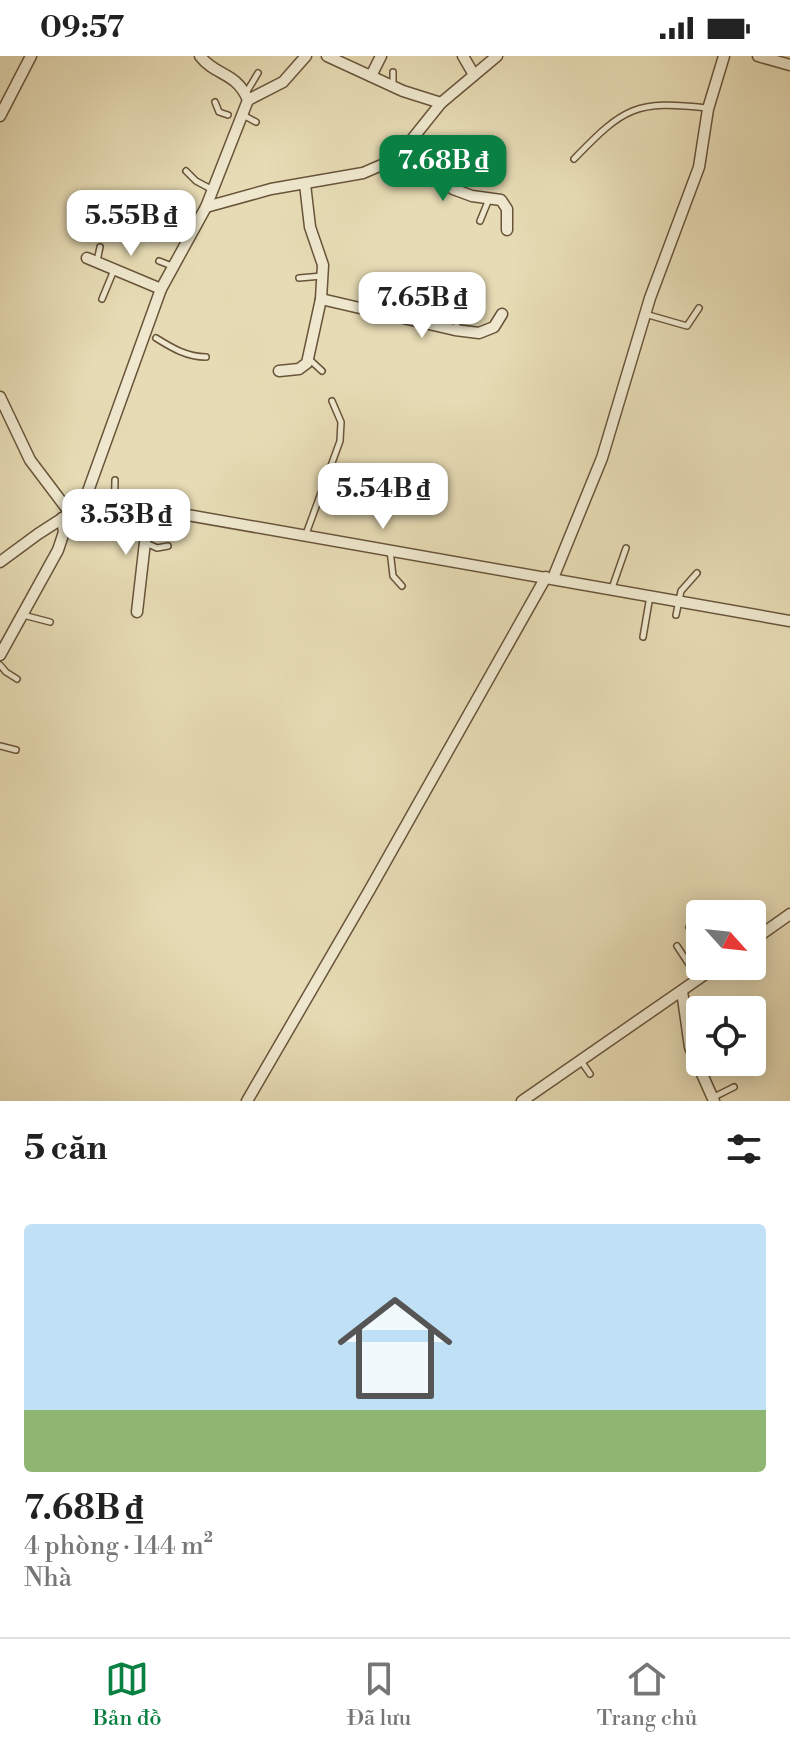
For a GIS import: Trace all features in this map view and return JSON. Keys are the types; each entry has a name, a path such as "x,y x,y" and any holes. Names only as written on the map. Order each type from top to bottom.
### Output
{"street":[{"path":"0,116 31,56"},
{"path":"200,56 210,66 234,79 246,97"},
{"path":"83,505 107,446 161,289 206,207 246,97 283,82 306,56"},
{"path":"327,56 393,86 441,103"},
{"path":"371,76 381,56"},
{"path":"463,56 474,75"},
{"path":"247,1101 550,577 602,458 644,314 699,167 708,109 724,56"},
{"path":"758,56 790,65"},
{"path":"206,207 263,191 363,173 401,153 441,103 492,58"},
{"path":"401,153 453,189 504,202 507,230"},
{"path":"279,371 304,367 321,299 322,257 310,227 305,184"},
{"path":"92,260 161,289"},
{"path":"321,299 455,330 487,331 497,324 502,314"},
{"path":"0,397 30,460 66,516 62,539 0,655"},
{"path":"0,562 83,505 113,503 306,534 790,621"},
{"path":"137,612 149,507"},
{"path":"766,931 790,914"},
{"path":"522,1101 698,980"},
{"path":"682,991 690,1047 714,1099"}],"lane":[{"path":"393,72 393,86"},
{"path":"246,97 258,73"},
{"path":"215,102 219,112 256,122"},
{"path":"574,159 609,126 632,110 668,104 708,109"},
{"path":"186,171 212,190"},
{"path":"480,221 489,198"},
{"path":"131,204 196,226"},
{"path":"92,260 100,247"},
{"path":"159,261 173,267"},
{"path":"102,299 114,269"},
{"path":"299,278 323,276"},
{"path":"644,314 687,326 699,308"},
{"path":"455,330 462,309"},
{"path":"156,338 176,350 206,357"},
{"path":"308,359 322,371"},
{"path":"306,534 340,441 341,422 332,401"},
{"path":"114,533 115,480"},
{"path":"145,543 157,548 168,546"},
{"path":"612,588 626,548"},
{"path":"390,549 393,576 402,586"},
{"path":"676,615 684,584 697,573"},
{"path":"643,637 650,595"},
{"path":"22,614 50,622"},
{"path":"0,665 17,679"},
{"path":"0,746 16,750"},
{"path":"677,946 686,960"},
{"path":"580,1060 590,1074"},
{"path":"714,1099 734,1087"}]}
